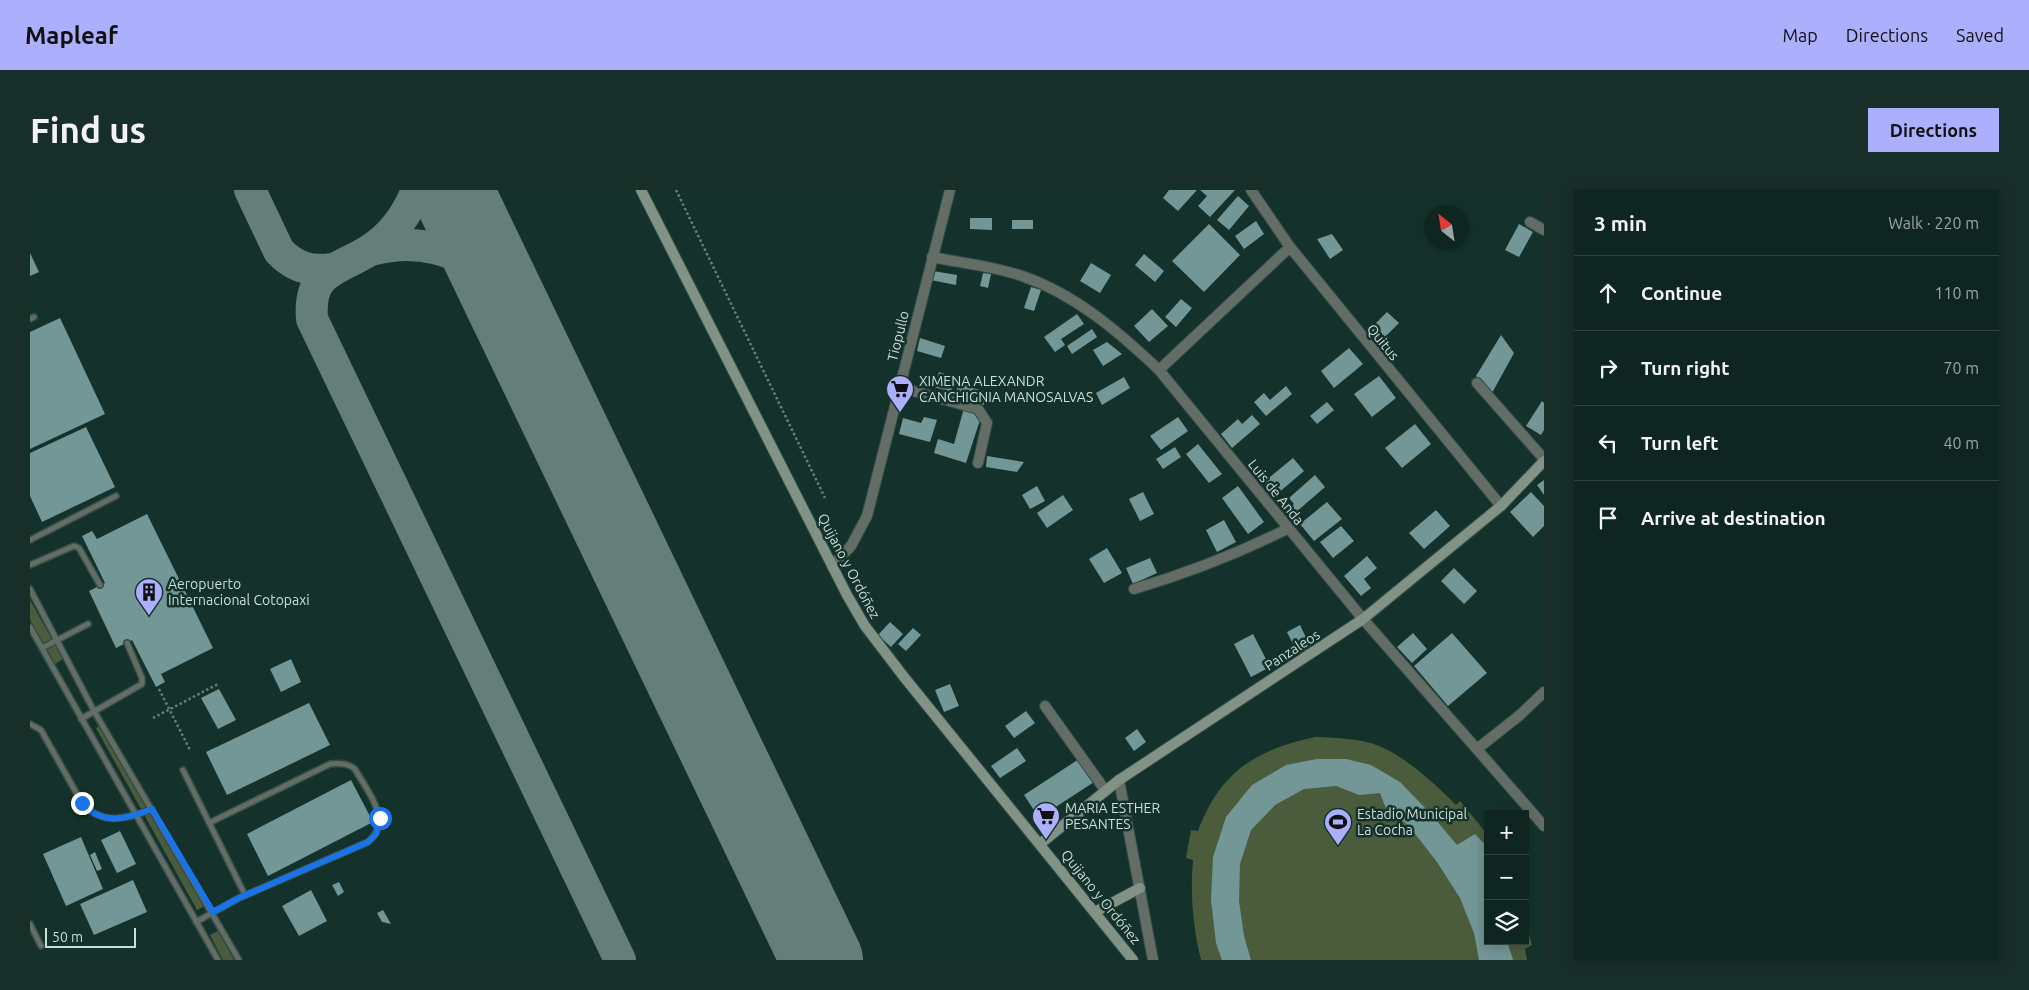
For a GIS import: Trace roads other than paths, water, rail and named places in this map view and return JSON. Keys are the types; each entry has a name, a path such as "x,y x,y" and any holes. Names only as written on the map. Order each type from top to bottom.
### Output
{"street":[{"name":"Quijano y Ordóñez","path":"641,190 832,566 870,633 1133,960"},
{"name":"Tiopullo","path":"832,566 851,546 867,516 950,190"},
{"name":"Quitus","path":"1251,190 1290,246 1501,506"},
{"path":"1530,222 1544,230"},
{"path":"1158,370 1290,246"},
{"name":"Luis de Anda","path":"932,257 1021,275 1055,290 1096,315 1158,370 1363,619 1544,826"},
{"path":"1477,383 1544,460"},
{"path":"899,387 978,409 987,423 978,463"},
{"name":"Panzaleos","path":"1040,844 1119,780 1363,619 1501,506 1544,460"},
{"path":"1134,588 1195,570 1238,553 1287,528"},
{"path":"1477,749 1544,692"},
{"path":"1044,706 1105,790"},
{"path":"1119,780 1153,960"},
{"path":"1094,912 1140,888"}],"lane":[{"path":"30,540 116,496"},
{"path":"30,565 74,546 79,548 100,585"},
{"path":"30,589 94,711 240,960"},
{"path":"42,648 88,624"},
{"path":"30,627 218,960"},
{"path":"81,719 142,684 142,678 126,643"},
{"path":"30,724 41,730 82,803 91,811 110,819 136,816 152,809"},
{"path":"196,922 245,895 368,842 379,828 380,818 377,808 355,769 343,764 330,764 209,823"},
{"path":"182,770 245,895"},
{"path":"30,924 41,946"}],"place":[{"name":"XIMENA ALEXANDR CANCHIGNIA MANOSALVAS","path":"900,413"},
{"name":"Aeropuerto Internacional Cotopaxi","path":"149,616"},
{"name":"MARIA ESTHER PESANTES","path":"1046,840"},
{"name":"Estadio Municipal La Cocha","path":"1338,846"}]}
